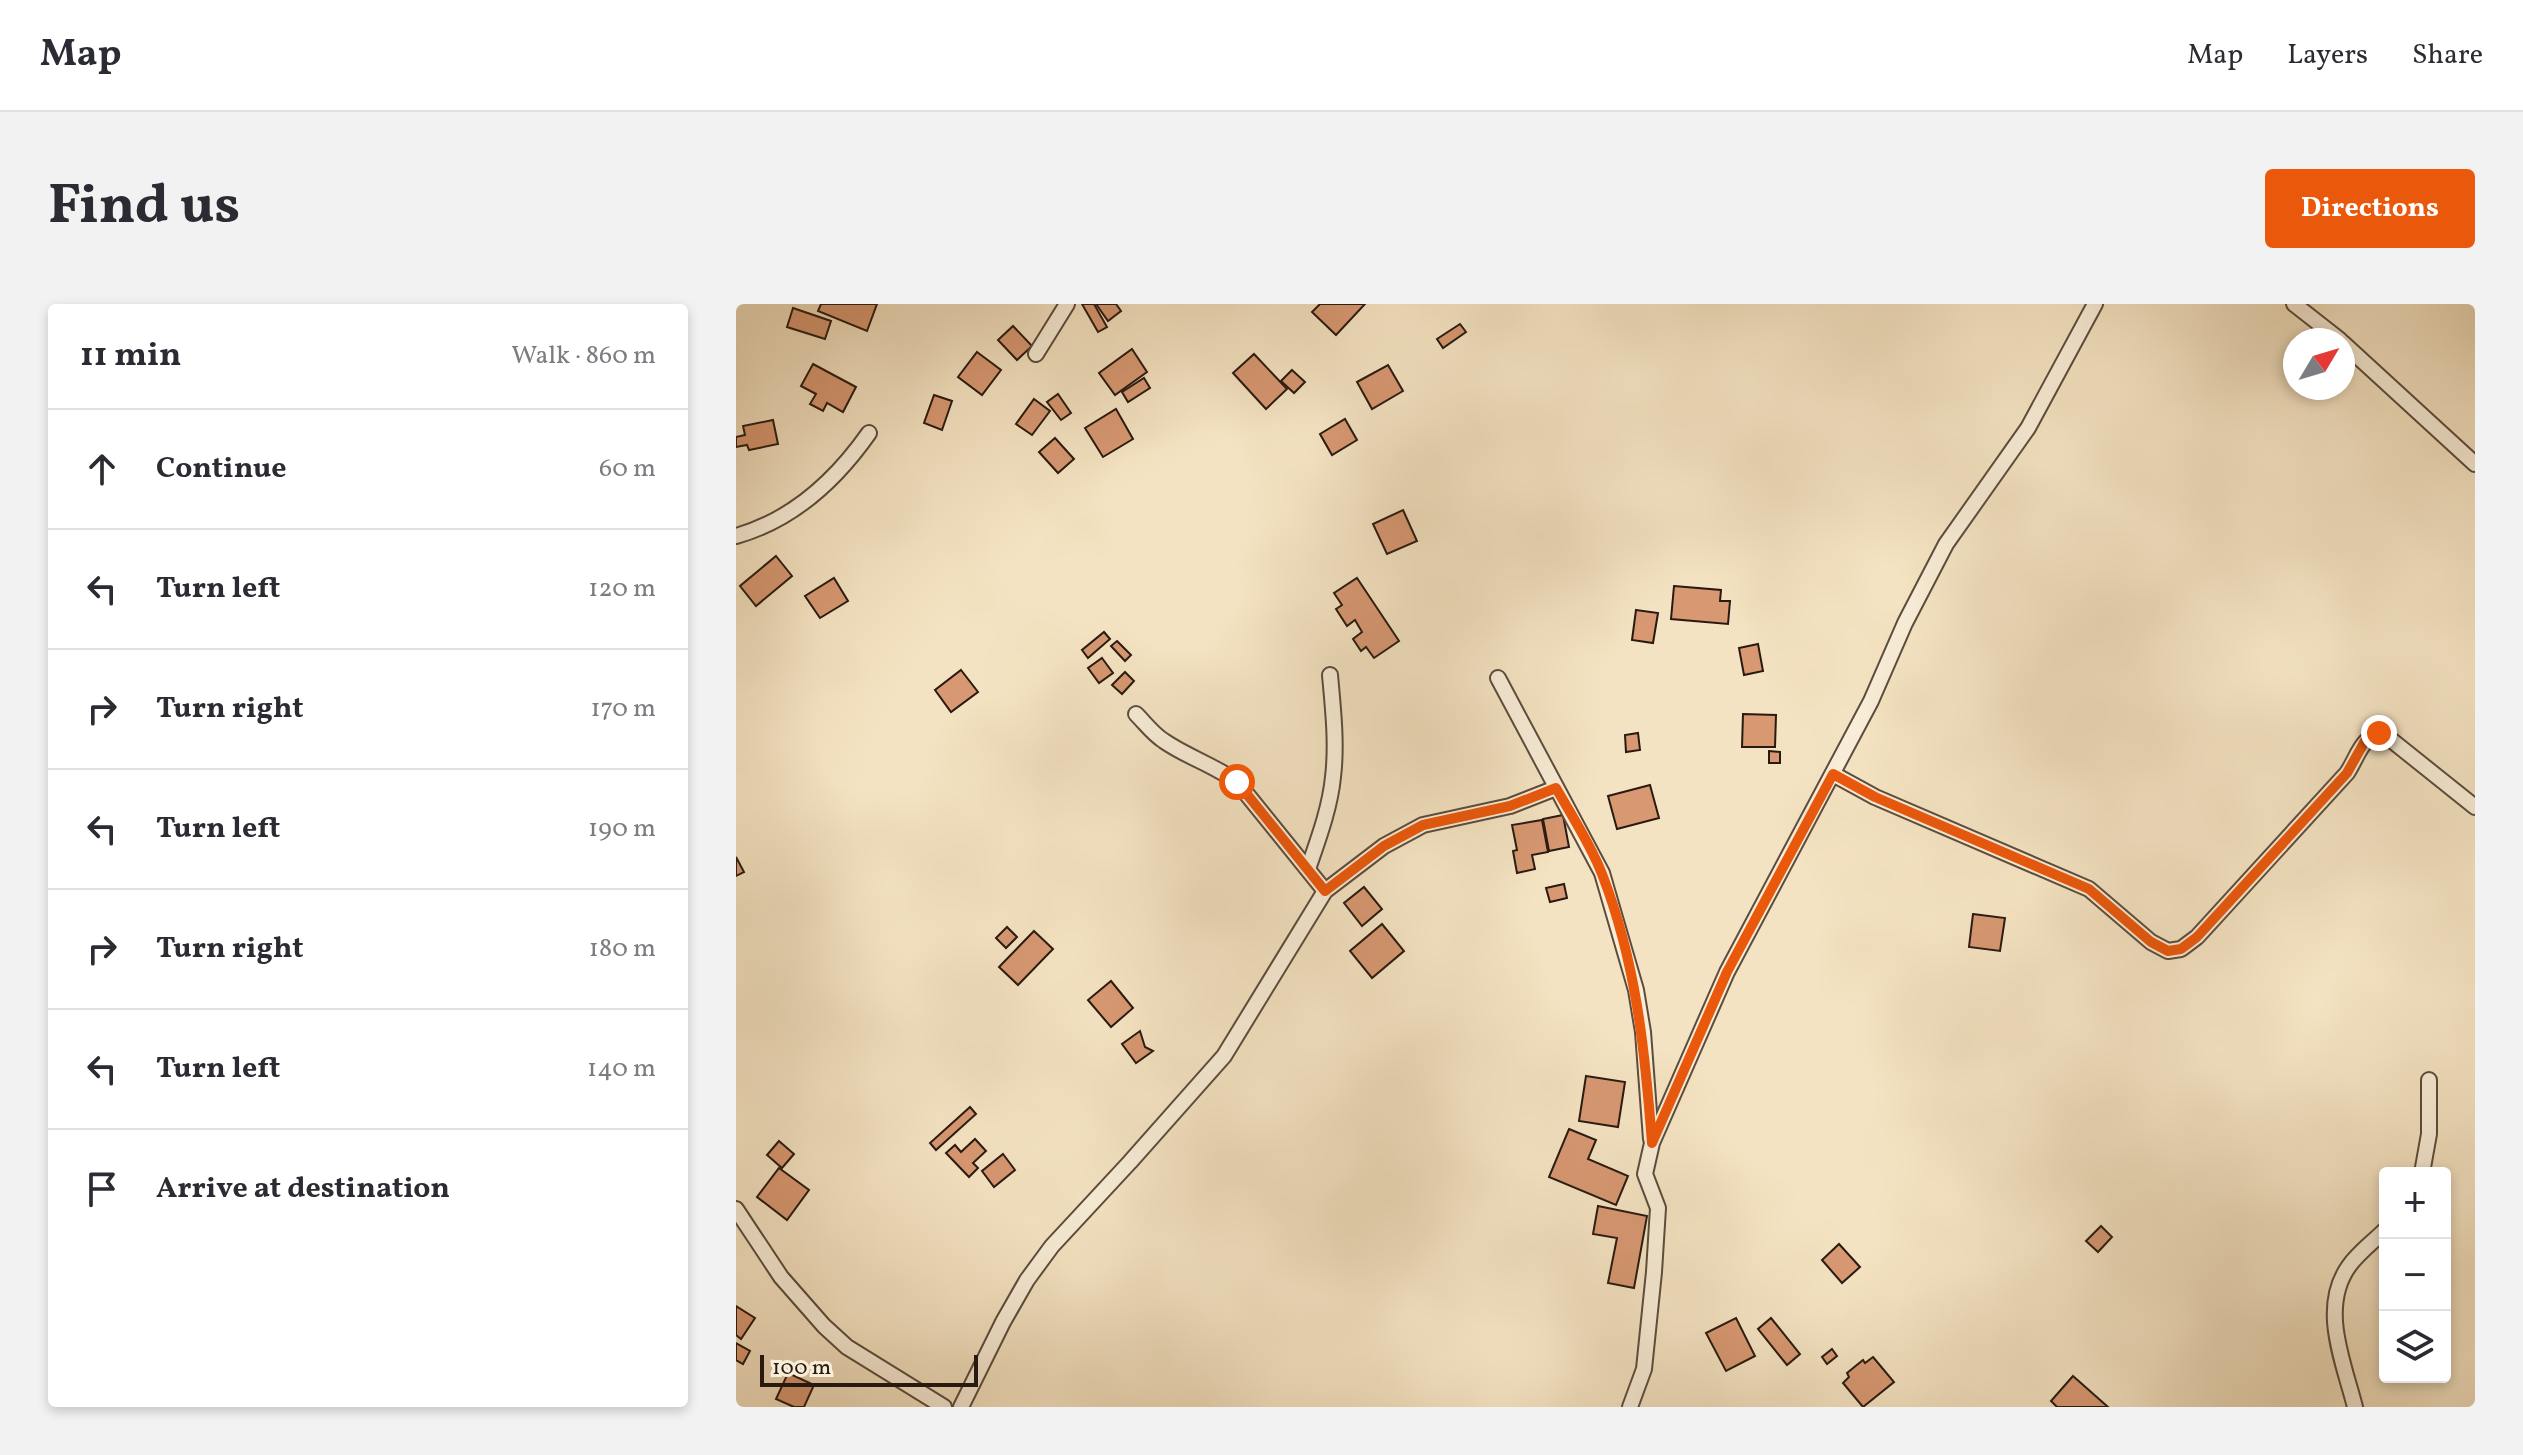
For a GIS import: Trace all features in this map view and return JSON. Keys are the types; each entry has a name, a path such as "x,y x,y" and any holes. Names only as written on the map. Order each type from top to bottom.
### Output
{"street":[{"path":"1036,354 1067,304"},
{"path":"1630,1407 1644,1369 1654,1272 1658,1208 1645,1174 1652,1143 1727,972 1833,774 1946,544 2028,428 2095,304"},
{"path":"2294,304 2326,328"},
{"path":"2355,354 2475,464"},
{"path":"736,536 756,530 826,486 847,465 869,433"},
{"path":"1308,869 1333,778 1330,675"},
{"path":"1498,678 1602,873 1636,990 1643,1032 1652,1143"},
{"path":"1136,714 1161,739 1219,769 1237,782 1325,891"},
{"path":"1833,774 1875,797 2089,889 2151,942 2168,951 2181,949 2197,937 2347,773 2371,736 2379,733 2390,739 2475,807"},
{"path":"961,1407 1027,1280 1052,1246 1224,1056 1325,891 1384,846 1423,825 1510,806 1556,788"},
{"path":"2423,1167 2429,1134 2429,1080"},
{"path":"736,1209 781,1277 824,1326 847,1347 944,1407"},
{"path":"2355,1407 2334,1320 2336,1293 2352,1262 2379,1236"}],"building":[{"path":"821,304 877,304 867,331 818,311"},
{"path":"1082,304 1094,304 1107,327 1098,332"},
{"path":"1096,304 1116,304 1121,311 1108,321"},
{"path":"1320,304 1365,304 1336,335 1312,312"},
{"path":"793,308 831,321 825,339 787,327"},
{"path":"1460,324 1466,332 1443,348 1437,339"},
{"path":"1013,326 1032,346 1017,360 998,340"},
{"path":"1132,349 1147,372 1115,395 1099,373"},
{"path":"977,352 1001,370 982,395 958,377"},
{"path":"1254,354 1287,389 1266,409 1233,373"},
{"path":"813,364 856,387 843,412 827,403 823,411 810,404 816,394 801,386"},
{"path":"1388,365 1403,391 1372,409 1357,382"},
{"path":"1292,370 1305,382 1294,393 1281,381"},
{"path":"1144,378 1150,388 1128,402 1122,392"},
{"path":"1058,394 1071,413 1061,420 1047,402"},
{"path":"934,395 952,401 942,430 924,423"},
{"path":"1034,399 1050,411 1032,435 1016,424"},
{"path":"1116,409 1133,439 1103,457 1085,428"},
{"path":"1345,419 1357,440 1332,455 1320,434"},
{"path":"773,420 778,444 749,450 747,445 736,447 736,437 745,435 743,426"},
{"path":"1055,438 1074,459 1058,473 1039,452"},
{"path":"1403,510 1417,541 1387,554 1373,524"},
{"path":"776,556 792,576 756,606 740,586"},
{"path":"834,578 848,601 820,618 805,596"},
{"path":"1357,578 1399,641 1374,658 1366,647 1361,651 1353,639 1362,632 1355,620 1347,626 1336,609 1342,605 1334,593"},
{"path":"1674,586 1721,590 1720,601 1730,601 1728,624 1671,619"},
{"path":"1636,610 1658,613 1653,643 1632,640"},
{"path":"1104,632 1110,639 1088,658 1082,650"},
{"path":"1117,641 1131,655 1125,661 1111,646"},
{"path":"1758,644 1763,671 1744,675 1739,648"},
{"path":"1102,658 1113,673 1099,683 1088,668"},
{"path":"961,670 978,692 951,712 935,690"},
{"path":"1125,672 1134,681 1122,694 1112,685"},
{"path":"1743,714 1776,715 1775,747 1742,747"},
{"path":"1638,733 1640,750 1626,752 1625,735"},
{"path":"1769,751 1780,752 1780,763 1769,763"},
{"path":"1650,785 1659,818 1617,829 1608,796"},
{"path":"1563,815 1569,847 1549,851 1543,819"},
{"path":"1542,820 1548,852 1532,855 1535,869 1517,873 1512,825"},
{"path":"736,857 744,872 736,876"},
{"path":"1564,884 1567,898 1550,902 1546,888"},
{"path":"1364,887 1382,909 1362,926 1344,903"},
{"path":"1973,914 2005,918 2000,951 1969,947"},
{"path":"1382,924 1404,951 1372,978 1350,951"},
{"path":"1007,927 1017,937 1006,948 996,938"},
{"path":"1034,931 1053,949 1018,985 999,967"},
{"path":"1111,981 1133,1008 1111,1027 1088,1000"},
{"path":"1140,1031 1145,1047 1153,1051 1136,1063 1122,1044"},
{"path":"1586,1076 1625,1082 1618,1127 1579,1121"},
{"path":"970,1107 976,1114 936,1150 930,1143"},
{"path":"1569,1129 1596,1140 1588,1159 1628,1176 1616,1205 1549,1177"},
{"path":"975,1139 986,1151 973,1163 978,1168 969,1177 946,1153 955,1145 961,1152"},
{"path":"779,1141 794,1154 782,1168 767,1155"},
{"path":"1003,1154 1015,1170 994,1187 982,1171"},
{"path":"779,1168 809,1190 787,1220 757,1197"},
{"path":"1598,1206 1647,1216 1634,1288 1608,1283 1617,1238 1593,1234"},
{"path":"2101,1226 2112,1237 2098,1252 2086,1241"},
{"path":"1839,1244 1860,1267 1842,1283 1822,1260"},
{"path":"736,1306 755,1318 741,1339 736,1335"},
{"path":"1736,1318 1755,1356 1726,1371 1706,1333"},
{"path":"1771,1318 1800,1354 1787,1365 1758,1329"},
{"path":"736,1343 750,1351 743,1364 736,1360"},
{"path":"1832,1349 1837,1356 1827,1364 1822,1357"},
{"path":"1873,1357 1894,1382 1863,1407 1843,1383 1849,1377 1847,1373 1863,1360 1865,1363"},
{"path":"788,1373 814,1385 804,1407 794,1407 776,1399"},
{"path":"2073,1376 2108,1407 2057,1407 2051,1401"}],"route":[{"path":"1237,782 1325,891 1384,846 1423,825 1510,806 1556,788 1602,873 1622,937 1643,1032 1652,1143 1727,972 1833,774 1875,797 2089,889 2151,942 2168,951 2181,949 2197,937 2347,773 2365,741 2379,733"}]}
